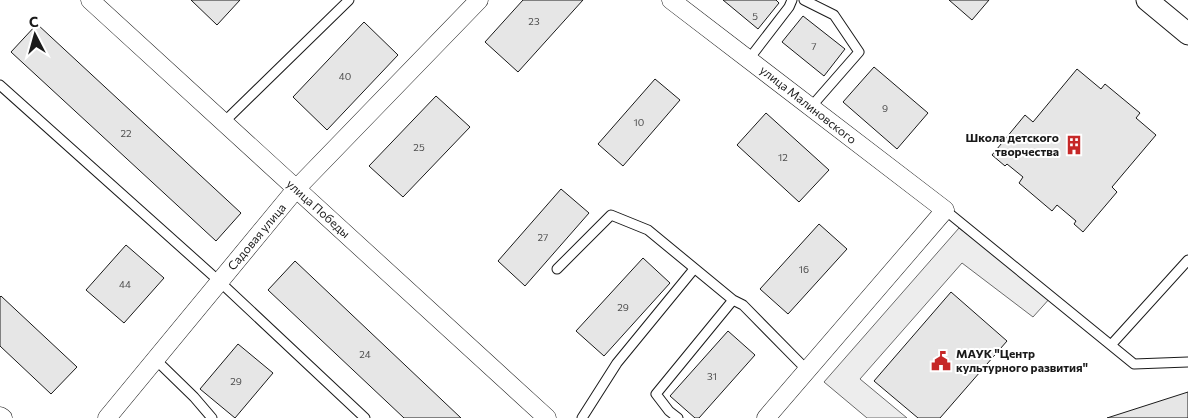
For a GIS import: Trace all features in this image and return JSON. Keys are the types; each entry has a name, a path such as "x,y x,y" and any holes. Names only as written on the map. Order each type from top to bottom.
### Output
{"street":[{"name":"улица Победы","path":"90,0 547,418"},
{"name":"Садовая улица","path":"107,418 296,189 479,0"},
{"name":"улица Малиновского","path":"671,0 945,210"},
{"path":"1147,0 1188,34"},
{"path":"766,418 945,210"}],"lane":[{"path":"223,122 349,0"},
{"path":"749,59 790,7 792,0"},
{"path":"804,0 834,15 859,52 810,108"},
{"path":"0,85 220,282 365,418"},
{"path":"945,210 1134,364 1188,362"},
{"path":"557,269 611,215 648,230 732,300 743,305 807,370"},
{"path":"1111,345 1188,260"},
{"path":"582,418 617,363 694,269"},
{"path":"678,418 669,411 656,394 732,300"},
{"path":"156,360 194,397 212,418"}],"shaded area":[{"path":"959,228 1051,297 1033,317 962,263 860,379 907,418 867,418 824,382"}],"building":[{"path":"191,0 240,0 217,25"},
{"path":"523,0 583,0 518,72 485,42"},
{"path":"723,0 776,0 779,3 758,29"},
{"path":"949,0 989,0 972,20"},
{"path":"803,16 845,49 824,76 782,42"},
{"path":"364,22 398,55 327,130 293,97"},
{"path":"37,24 241,213 216,241 11,52"},
{"path":"874,67 928,113 897,149 843,102"},
{"name":"Школа детского творчества","path":"1077,69 1101,89 1105,84 1140,113 1136,118 1156,135 1112,187 1117,192 1083,232 1074,224 1076,221 1057,205 1052,211 1019,183 1023,177 992,155 1025,115 1033,122"},
{"path":"655,79 680,100 623,166 598,144"},
{"path":"436,96 470,127 403,197 369,166"},
{"path":"766,113 829,170 799,202 737,145"},
{"path":"561,189 589,213 525,286 498,261"},
{"path":"819,224 847,249 788,314 760,289"},
{"path":"126,245 164,278 124,323 86,290"},
{"path":"643,258 670,283 604,356 576,331"},
{"path":"295,261 461,418 404,418 268,290"},
{"name":"МАУК \"Центр культурного развития\"","path":"951,292 1007,341 940,418 918,418 874,381"},
{"path":"1,296 77,367 51,394 0,346"},
{"path":"728,331 755,355 699,418 695,418 670,396"},
{"path":"238,344 273,373 235,418 200,389"},
{"path":"1188,392 1188,418 1107,418"}],"place":[{"name":"Школа детского творчества","path":"1074,145"},
{"name":"МАУК \"Центр культурного развития\"","path":"941,361"}]}
